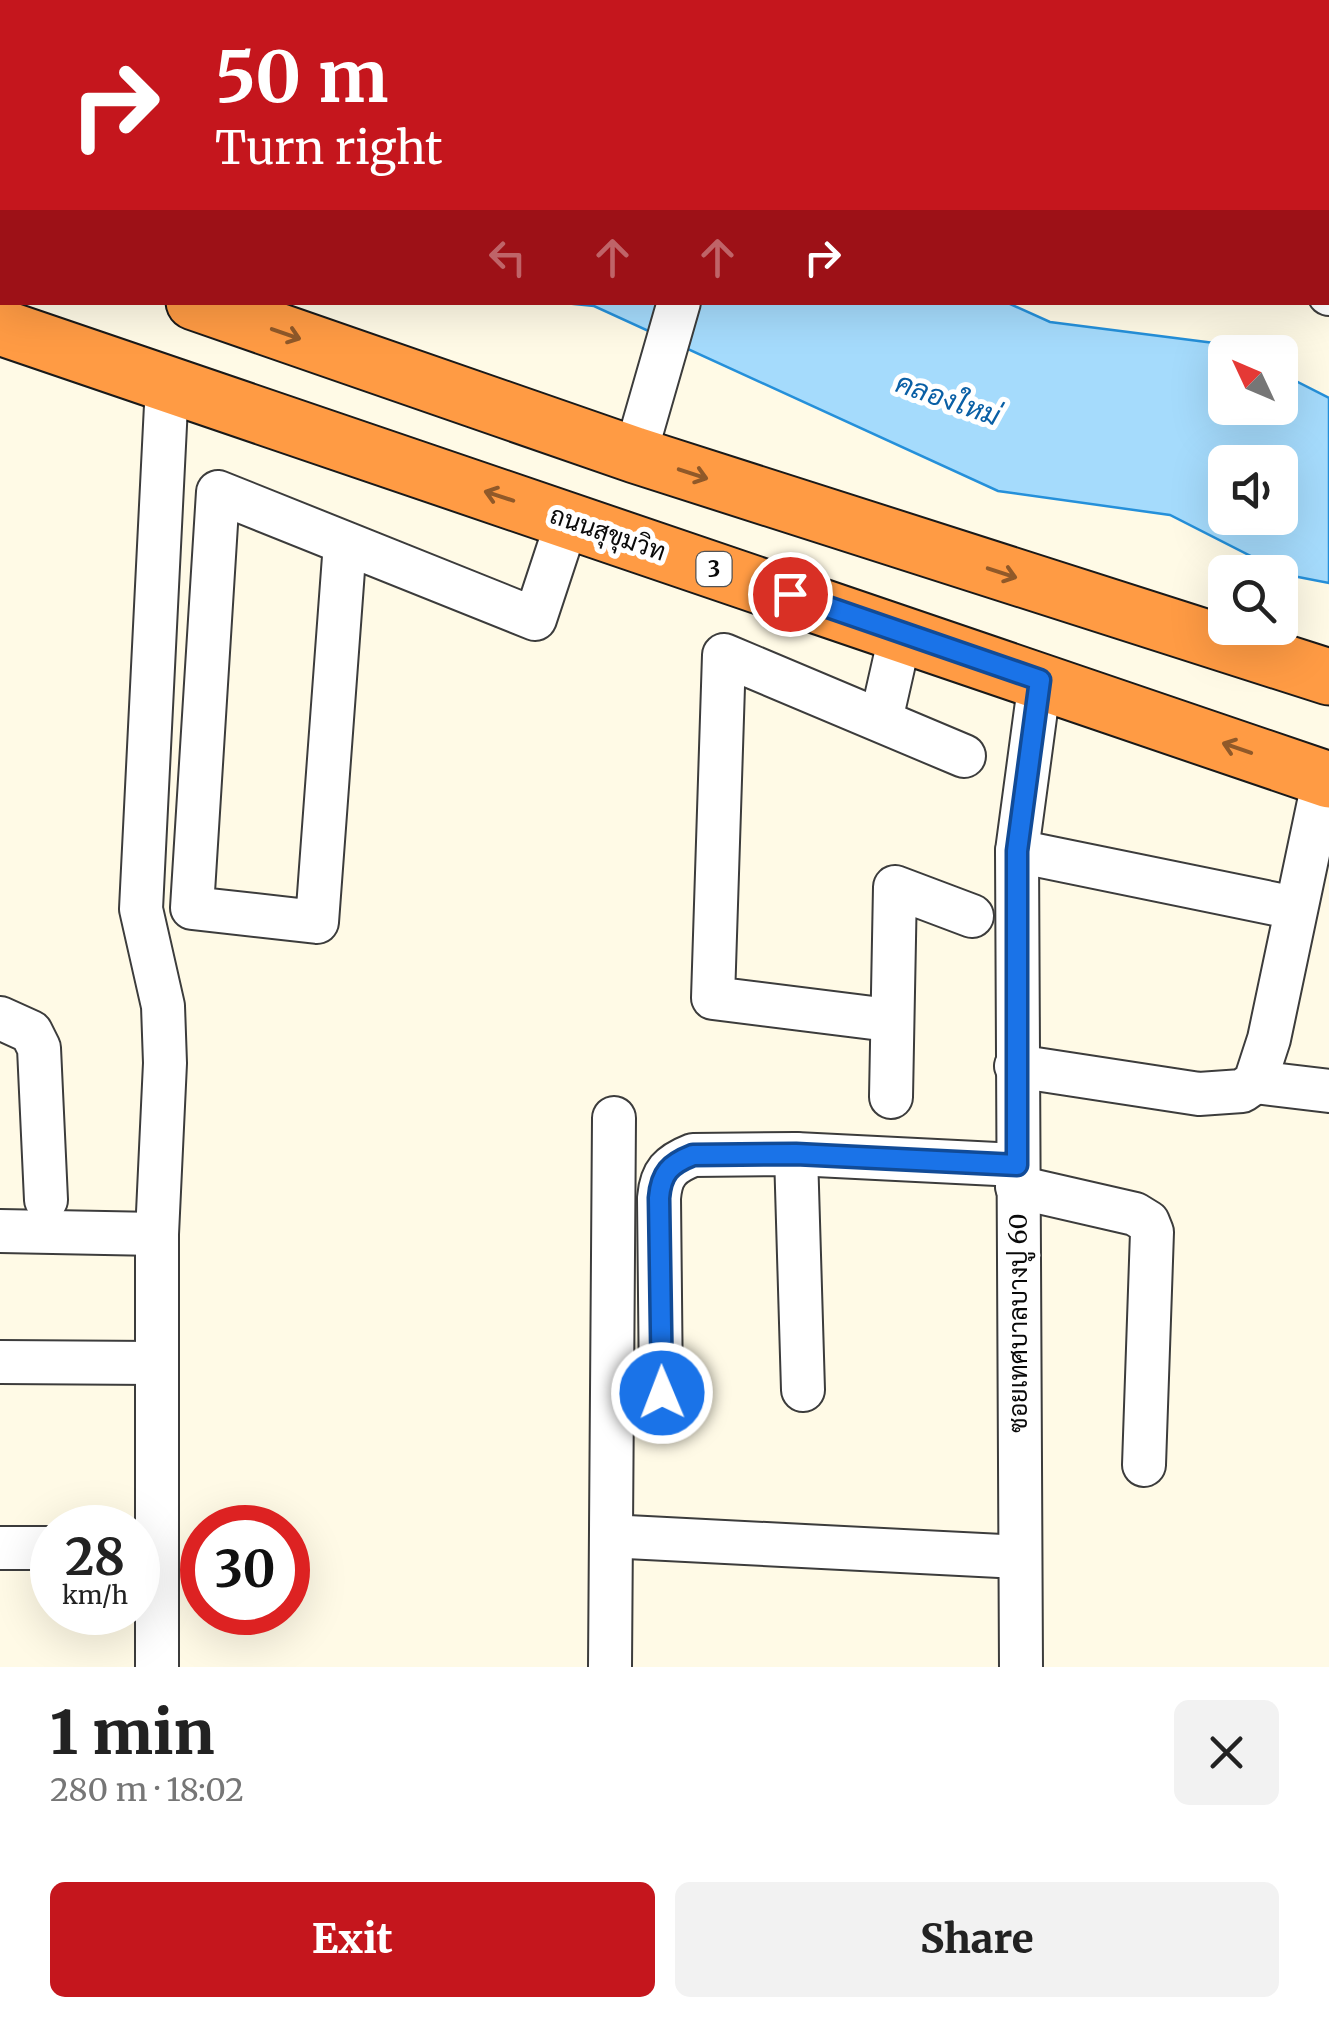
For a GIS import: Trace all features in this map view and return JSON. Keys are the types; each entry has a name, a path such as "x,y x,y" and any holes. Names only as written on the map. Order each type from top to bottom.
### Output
{"highway":[{"path":"203,305 635,456 1329,677"},
{"name":"ถนนสุขุมวิท","path":"0,327 1326,779"}],"street":[{"path":"635,456 678,305"},
{"path":"149,1505 164,1025 141,910 167,385"},
{"path":"345,543 316,922 192,908 218,492 535,619 568,520"},
{"path":"881,720 901,632"},
{"path":"890,1020 713,998 724,656 964,756"},
{"name":"ซอยเทศบาลบางปู 60","path":"1021,1667 1017,851 1040,680"},
{"path":"1016,1066 1199,1094 1242,1091 1255,1082 1269,1039 1326,779"},
{"path":"1017,851 1295,908"},
{"path":"890,1097 895,887 972,916"},
{"path":"0,1018 31,1032 39,1048 46,1200"},
{"path":"1255,1082 1329,1092"},
{"path":"610,1667 614,1118"},
{"path":"796,1154 804,1390"},
{"path":"662,1393 661,1179 670,1166 693,1155 796,1154 1017,1176 1135,1214 1148,1222 1152,1232 1144,1465"},
{"path":"0,1231 157,1234"},
{"path":"0,1362 156,1364"},
{"path":"627,1537 1020,1556"},
{"path":"0,1548 30,1548"},
{"path":"154,1635 156,1667"}],"water":[{"name":"คลองใหม่","path":"584,305 1012,305 1050,322 1208,342 1208,425 1298,425 1298,382 1329,398 1329,583 1298,577 1298,555 1249,555 1209,535 1298,535 1298,445 1208,445 1208,534 1170,515 998,491 594,306"}],"route":[{"path":"662,1393 659,1198 661,1179 679,1160 693,1155 796,1154 1017,1165 1017,851 1040,680 790,594"}]}
